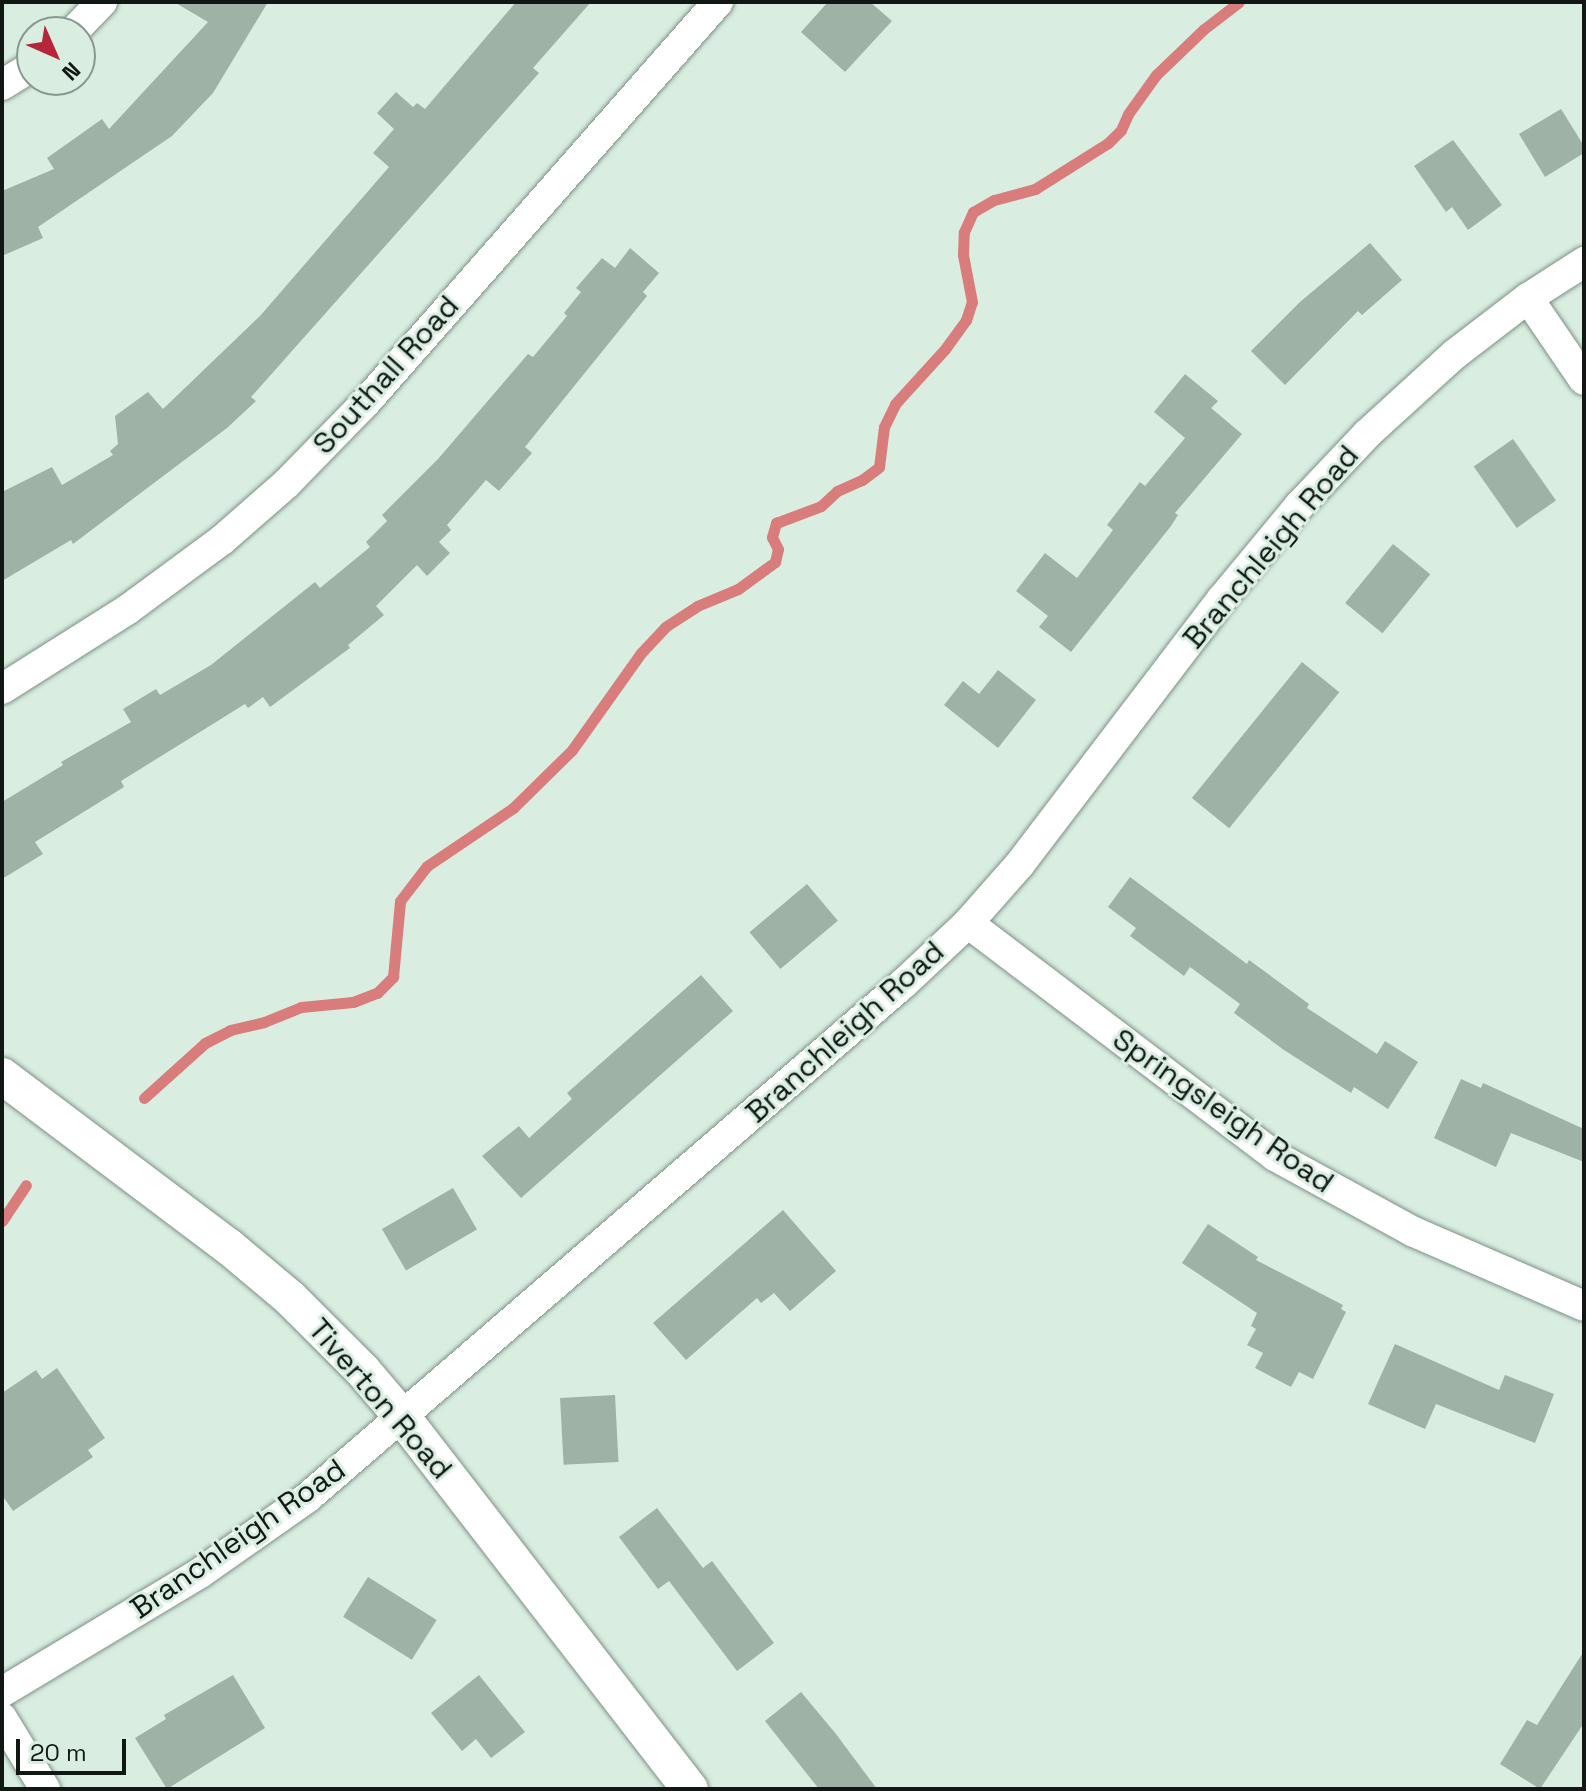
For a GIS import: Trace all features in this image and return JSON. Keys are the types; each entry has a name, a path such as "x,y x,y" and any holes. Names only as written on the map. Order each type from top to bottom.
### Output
{"street":[{"name":"Southall Road","path":"2,689 127,610 222,540 287,483 366,402 718,2"},
{"name":"Branchleigh Road","path":"2,1692 200,1573 307,1498 903,984 968,923 1020,864 1222,599 1299,506 1367,434 1444,364 1528,298 1584,262"},
{"path":"1528,298 1584,380"},
{"name":"Springsleigh Road","path":"968,923 1275,1156 1414,1232 1584,1306"},
{"name":"Tiverton Road","path":"2,1076 228,1246 290,1298 403,1418 690,1789"},
{"path":"2,1718 45,1789"}],"building":[{"path":"174,2 268,2 213,93 172,136 38,227 43,238 2,256 2,191 54,169 47,158 102,119 109,129 208,22"},
{"path":"516,2 591,2 533,68 539,73 251,397 256,401 227,428 73,544 71,540 2,581 2,492 52,467 62,485 113,455 110,451 118,444 115,416 148,392 163,409 260,316 389,167 373,153 394,129 377,113 396,92 413,107 417,103 425,109"},
{"path":"828,2 870,2 892,21 845,72 801,32"},
{"path":"1561,109 1584,146 1584,153 1545,177 1519,134"},
{"path":"1453,140 1502,205 1468,230 1452,207 1446,212 1414,166"},
{"path":"1370,243 1402,280 1362,315 1358,311 1285,385 1251,351 1300,302"},
{"path":"630,248 659,273 643,292 647,296 525,447 532,453 499,491 486,480 447,525 451,530 439,542 450,553 427,576 417,565 376,606 384,615 348,645 350,648 270,707 263,697 248,708 245,704 121,781 124,787 35,842 43,854 2,879 2,802 63,765 61,762 131,722 123,709 156,689 160,695 211,665 315,582 320,588 370,547 366,542 387,521 382,515 438,459 528,354 533,357 567,316 564,313 581,292 576,288 602,258 615,268"},
{"path":"1185,374 1218,401 1211,408 1242,434 1175,513 1178,515 1171,526 1071,652 1039,627 1048,616 1016,591 1045,553 1077,578 1113,530 1107,525 1140,482 1145,486 1185,438 1154,412"},
{"path":"1513,439 1556,500 1517,528 1474,467"},
{"path":"1393,544 1430,574 1382,633 1345,603"},
{"path":"1302,662 1339,692 1229,828 1192,798"},
{"path":"998,670 1036,700 998,748 944,705 963,681 979,694"},
{"path":"1130,877 1247,964 1249,960 1309,1004 1307,1008 1377,1054 1385,1041 1418,1062 1388,1109 1354,1087 1351,1093 1284,1050 1234,1013 1240,1004 1190,967 1184,976 1130,936 1136,928 1108,907"},
{"path":"807,884 838,921 780,969 750,932"},
{"path":"701,975 733,1011 521,1198 482,1156 519,1126 529,1138 572,1099 567,1093"},
{"path":"1461,1079 1481,1088 1483,1083 1584,1129 1584,1162 1511,1133 1496,1167 1434,1138"},
{"path":"453,1188 477,1230 406,1271 382,1229"},
{"path":"783,1210 836,1271 790,1311 774,1293 761,1303 757,1298 686,1360 653,1323"},
{"path":"1208,1224 1258,1257 1256,1260 1343,1305 1341,1309 1346,1312 1313,1379 1299,1372 1291,1387 1255,1368 1263,1353 1247,1345 1256,1329 1251,1326 1257,1313 1182,1263"},
{"path":"1395,1344 1499,1390 1505,1375 1554,1394 1535,1443 1436,1404 1425,1429 1368,1404"},
{"path":"57,1368 105,1438 88,1450 93,1457 13,1511 2,1495 2,1393 36,1370 42,1379"},
{"path":"615,1395 619,1462 564,1465 560,1398"},
{"path":"657,1508 703,1568 712,1561 774,1643 737,1671 669,1581 658,1589 619,1537"},
{"path":"368,1577 437,1620 412,1660 343,1617"},
{"path":"1584,1651 1584,1723 1540,1789 1500,1764 1527,1720 1537,1725"},
{"path":"233,1675 265,1728 167,1789 135,1738 166,1719 164,1715"},
{"path":"479,1675 525,1732 491,1758 476,1739 462,1751 431,1713"},
{"path":"801,1692 877,1789 819,1789 765,1721"}],"waterway":[{"path":"144,1098 205,1043 230,1030 264,1022 301,1007 353,1002 377,993 393,977 400,901 427,866 513,808 572,750 641,653 665,627 697,606 738,589 775,562 778,549 772,537 776,523 821,506 837,491 862,480 879,467 884,427 895,404 945,349 966,320 972,302 963,255 964,232 973,212 994,200 1035,189 1108,143 1121,130 1128,114 1156,75 1204,29 1239,2"},
{"path":"2,1221 26,1185"}]}
